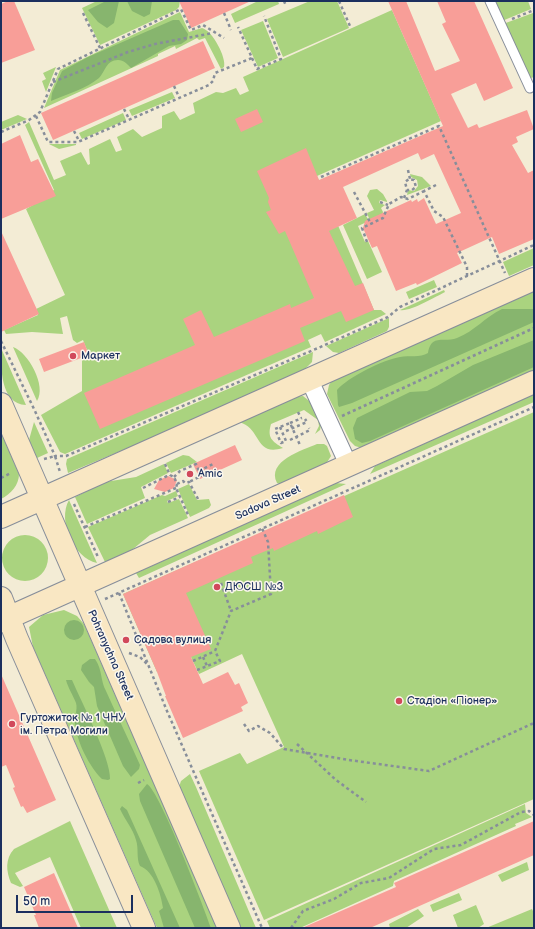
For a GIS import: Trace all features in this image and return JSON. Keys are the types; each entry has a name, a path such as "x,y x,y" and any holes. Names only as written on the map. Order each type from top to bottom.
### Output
{"street":[{"path":"1,517 534,279"},
{"path":"309,379 349,466"},
{"name":"Sadova Street","path":"4,612 80,586 110,585 349,466 534,382"},
{"name":"Pohranychna Street","path":"1,404 229,928"},
{"path":"4,612 144,928"}],"lane":[{"path":"490,1 530,88"}],"path":[{"path":"284,1 286,6"},
{"path":"338,1 350,26"},
{"path":"1,132 36,116 40,112 58,69 181,9 191,30 203,25 213,33 224,38"},
{"path":"500,24 534,10"},
{"path":"83,13 100,48"},
{"path":"224,13 231,30"},
{"path":"238,27 257,69 281,58 264,16"},
{"path":"53,83 128,52 155,44 213,33"},
{"path":"36,116 48,142 79,141 209,85 213,81 216,74 252,58"},
{"path":"174,86 179,97"},
{"path":"124,109 129,119"},
{"path":"321,177 439,126 506,275"},
{"path":"74,131 79,141"},
{"path":"407,190 412,190 416,187 414,180 410,179 408,170"},
{"path":"404,198 407,190 405,182 410,179"},
{"path":"367,242 362,228 383,218 388,205 401,198 408,199 436,185"},
{"path":"424,191 434,211 443,217 467,267 467,276"},
{"path":"354,192 371,224"},
{"path":"380,202 388,205"},
{"path":"39,461 55,456 66,456 318,348 388,317 400,307 534,245"},
{"path":"333,432 344,414 534,328"},
{"path":"1,341 35,411 55,456 61,474"},
{"path":"119,592 534,407"},
{"path":"286,431 307,422 298,412"},
{"path":"280,427 286,441 281,443 275,429 280,427 290,423 303,418"},
{"path":"290,423 300,445"},
{"path":"290,440 310,430 309,428"},
{"path":"165,464 170,475 174,477 178,484"},
{"path":"84,527 176,488 178,484 189,482 201,476 196,464 180,471 174,477"},
{"path":"199,471 213,464"},
{"path":"1,478 17,471"},
{"path":"142,488 157,482 159,478 170,475"},
{"path":"189,482 198,499"},
{"path":"176,488 189,517"},
{"path":"168,502 180,497"},
{"path":"72,499 110,585 119,592 167,711 262,928"},
{"path":"231,611 271,594 268,542 262,528"},
{"path":"193,661 215,651 231,611 221,583"},
{"path":"89,606 110,585"},
{"path":"197,670 220,661 215,651"},
{"path":"203,657 207,666"},
{"path":"244,724 249,731 258,726 264,728 284,749 428,771 534,723"},
{"path":"297,744 336,780 366,802"},
{"path":"291,928 303,911 334,899 362,883 389,878 434,849 461,845 521,812 530,811 534,815"}],"green space":[{"path":"97,1 180,1 179,7 176,10 100,45 82,8"},
{"path":"106,1 119,1 114,23 107,28 98,22 88,10"},
{"path":"127,1 152,1 150,14 144,17 132,11"},
{"path":"258,1 278,1 279,4 235,23 231,14"},
{"path":"310,1 337,1 349,28 283,57 267,19"},
{"path":"493,1 528,1 531,9 502,21"},
{"path":"392,10 441,121 317,176 374,310 381,310 386,314 325,342 321,334 308,340 311,347 65,454 60,452 41,415 82,391 82,359 89,355 83,340 77,343 73,340 67,316 60,318 63,334 32,332 6,334 4,330 38,315 36,309 65,295 26,209 45,198 44,195 54,190 25,125 29,122 54,180 66,175 60,161 81,152 88,165 90,164 89,149 110,139 116,152 122,150 117,137 133,129 142,137 162,128 162,116 174,111 180,120 195,113 193,103 216,92 223,93 236,88 240,95 249,91 243,77"},
{"path":"180,12 189,32 202,28 206,30 214,39 221,51 224,67 221,69 205,38 199,40 197,38 176,49 175,46 158,54 158,56 44,108 60,70"},
{"path":"533,13 534,77 531,78 528,76 503,24"},
{"path":"173,20 179,20 188,34 187,40 181,44 169,46 131,68 122,61 118,60 111,62 108,64 101,76 94,82 51,101 52,93 62,71 88,57"},
{"path":"263,21 278,58 258,67 241,30"},
{"path":"56,67 46,92 42,81 46,79 43,73"},
{"path":"172,92 175,98 132,116 129,110"},
{"path":"123,113 126,120 82,139 79,133"},
{"path":"18,115 27,119 1,130 1,122"},
{"path":"49,144 76,144 76,145 59,149"},
{"path":"410,174 422,177 431,186 407,195 408,190 414,191 418,186 417,180 411,177"},
{"path":"377,189 383,194 387,202 380,200 379,203 385,205 381,208 383,212 382,216 370,221 367,213 374,210 367,196 370,190"},
{"path":"365,214 369,221 358,226 365,242 368,241 382,272 367,279 343,225"},
{"path":"534,248 534,265 509,276 503,262"},
{"path":"434,280 437,287 409,299 406,292"},
{"path":"534,289 534,371 362,448 355,446 350,441 327,394 329,385 333,379"},
{"path":"444,290 445,292 422,304 410,309 400,310"},
{"path":"502,309 534,309 534,322 352,403 339,407 337,390 357,375 375,365 403,356 425,355 428,353 432,343 435,341 457,338 475,328"},
{"path":"389,318 389,327 387,331 339,353 333,352 326,346"},
{"path":"534,340 534,367 370,441 362,443 355,439 353,428 357,418 410,392 427,391 473,365"},
{"path":"13,347 19,350 30,362 38,379 40,387 37,401"},
{"path":"1,348 26,405 17,403 7,392 2,374"},
{"path":"313,352 312,362 305,369 161,434 68,473 66,464 67,459"},
{"path":"534,394 534,402 370,474 375,466"},
{"path":"303,396 313,404 322,421 320,430 315,434 319,426 318,420 304,410 271,424 271,439 283,448 274,450 267,449 262,445 252,430 239,422 294,397"},
{"name":"Стадіон «Піонер»","path":"534,412 534,799 264,920 199,771 240,753 247,764 284,747 242,654 199,674 191,657 157,672 123,594"},
{"path":"34,422 48,453 37,458 29,440"},
{"path":"1,433 19,474 19,478 14,489 1,499"},
{"path":"317,444 324,444 327,446 331,456 326,464 281,485 277,483 275,475 277,468 281,463 295,453"},
{"path":"183,455 189,456 197,462 171,473 166,463"},
{"path":"164,464 168,473 141,487 145,498 87,524 75,497 105,482 136,477"},
{"path":"336,483 346,484 139,578 136,573"},
{"path":"189,484 197,500 209,499 211,505 209,508 190,517 178,489"},
{"path":"176,491 178,496 167,501 168,503 179,499 188,518 150,535 127,554 105,562 88,527 162,495 165,496"},
{"path":"69,500 97,563 89,560 81,554 70,538 65,518"},
{"path":"30,535 42,541 47,549 47,567 42,575 34,580 20,581 8,575 3,567 2,553 8,541 16,536"},
{"path":"64,610 77,616 84,624 217,928 157,928 33,647 29,627 43,615"},
{"path":"70,620 78,620 84,626 84,634 78,640 70,640 64,634 64,626"},
{"path":"90,659 95,659 98,663 104,687 140,765 139,769 131,777 123,766 97,706 94,687 81,670 82,665"},
{"path":"66,680 72,680 101,744 109,770 110,779 108,780 102,779 97,774 88,761 81,746 75,724 77,708 76,703"},
{"path":"190,774 256,928 241,928 179,787 181,781"},
{"path":"147,784 153,791 162,807 171,827 211,928 195,928 140,801 139,794"},
{"path":"525,804 526,813 532,817 515,824 516,826 394,881 393,886 300,928 270,928 267,921"},
{"path":"122,806 127,810 180,928 164,928 159,911 163,908 159,890 153,878 140,866 136,840 120,809"},
{"path":"70,821 117,928 81,928 50,857 15,873 23,886 20,887 11,883 7,865 9,857 14,849"},
{"path":"527,862 529,870 502,882 498,875"},
{"path":"459,893 462,900 433,912 430,905"},
{"path":"476,905 484,924 478,928 458,928 453,915"},
{"path":"418,909 424,916 406,928 390,928 389,924"},
{"path":"532,909 534,913 534,928 486,928"}],"building":[{"path":"8,1 14,1 35,50 1,63 1,4"},
{"path":"179,1 251,1 191,28"},
{"path":"388,1 406,1 435,71 460,61 442,24 446,22 437,1 474,1 513,88 484,101 476,83 451,94 468,128 477,124 479,128 527,110 534,129 516,137 518,142 512,145 528,173 534,170 534,239 499,254 492,237 457,253 462,263 417,285 416,283 396,291 377,246 372,248 363,228 365,221 411,200 412,202 417,199 418,202 424,198 436,224 461,213 434,154 421,160 418,153 343,187 357,218 329,231 355,286 363,283 374,310 346,322 341,311 300,328 305,341 100,429 84,393 195,345 183,319 201,310 214,337 290,304 291,308 314,298 285,231 279,234 266,212 271,210 268,202 269,198 257,171 306,148 319,180 443,126"},
{"path":"203,41 215,68 53,140 41,113"},
{"path":"257,109 263,122 241,132 235,119"},
{"path":"20,135 31,162 38,159 56,196 1,219 1,144"},
{"path":"1,231 39,314 1,332"},
{"path":"84,342 89,355 44,372 39,359"},
{"path":"235,445 242,460 200,479 193,464"},
{"path":"168,476 177,480 174,488 165,492 154,489 159,480"},
{"path":"344,495 353,517 318,534 317,531 274,551 273,548 251,557 253,563 186,593 211,649 191,657 203,684 228,672 235,685 239,683 248,703 241,707 243,711 183,738 165,696 157,672 123,594"},
{"name":"Гуртожиток № 1 ЧНУ ім. Петра Могили","path":"1,674 56,800 27,813 23,806 21,807 6,765 1,767"},
{"path":"534,821 534,855 370,928 302,928 396,887 394,883"},
{"path":"54,873 78,928 39,928 34,915 36,915 24,887"}],"place":[{"name":"Маркет","path":"73,356"},
{"name":"Amic","path":"190,474"},
{"name":"ДЮСШ №3","path":"217,587"},
{"name":"Садова вулиця","path":"126,640"},
{"name":"Стадіон «Піонер»","path":"399,701"},
{"name":"Гуртожиток № 1 ЧНУ ім. Петра Могили","path":"12,724"}]}
